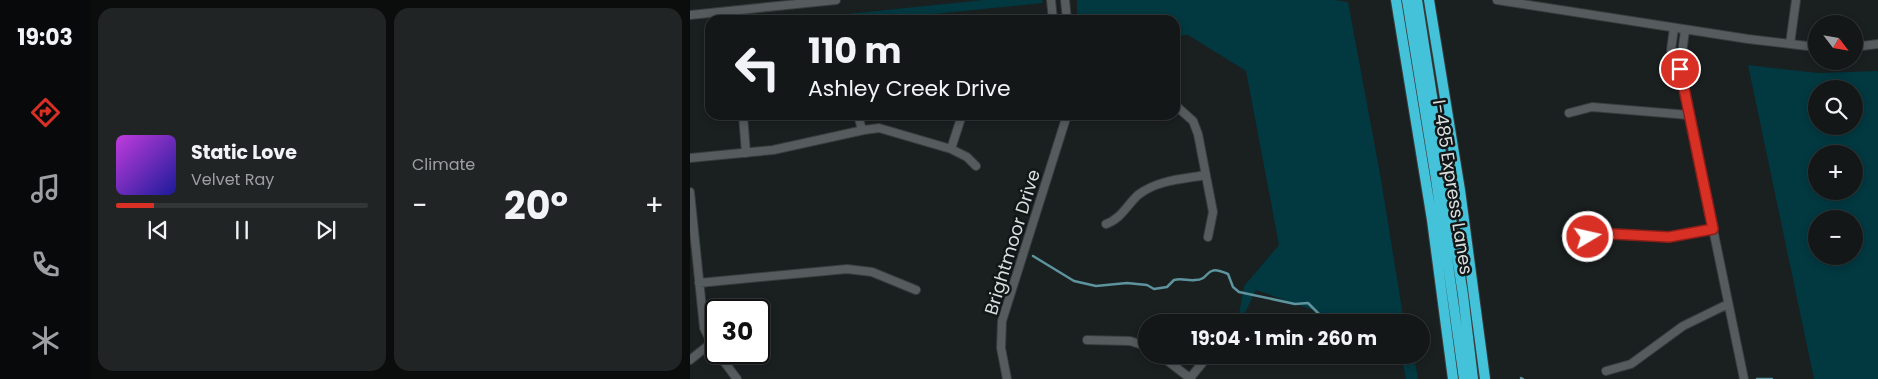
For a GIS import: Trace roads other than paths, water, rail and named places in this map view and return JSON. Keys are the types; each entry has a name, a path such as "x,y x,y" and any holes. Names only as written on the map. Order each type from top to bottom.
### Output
{"highway":[{"path":"1398,0 1432,220 1453,379"},
{"name":"I-485 Express Lanes","path":"1407,0 1436,179 1464,379"},
{"name":"I-485 Express Lanes","path":"1417,0 1463,295 1473,379"},
{"path":"1429,0 1460,190 1485,379"}],"street":[{"path":"690,15 836,0"},
{"path":"1051,0 1052,15"},
{"path":"1065,0 1066,15"},
{"path":"1497,0 1685,30 1808,46"},
{"path":"1790,44 1796,0"},
{"path":"1674,28 1672,50 1680,69 1744,379"},
{"path":"1680,69 1685,30"},
{"path":"1863,45 1878,44"},
{"path":"1569,113 1592,107 1689,115"},
{"path":"1180,109 1188,115 1196,127 1213,212 1208,237"},
{"path":"743,120 746,153"},
{"path":"859,120 862,130"},
{"path":"950,149 960,120"},
{"name":"Brightmoor Drive","path":"1007,379 1001,348 1002,321 1065,120"},
{"path":"690,158 792,147 862,130 886,129 950,149 967,157 976,166"},
{"path":"1106,224 1115,220 1138,196 1150,188 1206,176"},
{"path":"690,192 705,331"},
{"path":"1588,237 1614,234 1669,237 1713,229"},
{"path":"699,283 847,269 872,272 916,290"},
{"path":"1606,371 1631,364 1684,326 1728,304"},
{"path":"1087,340 1130,341 1138,344"},
{"path":"690,360 705,348"},
{"path":"725,364 737,379"},
{"path":"1172,364 1191,379 1202,364"}],"waterway":[{"path":"1033,256 1074,281 1096,286 1127,283 1147,285 1154,289 1167,287 1174,280 1200,279 1204,278 1211,271 1220,271 1228,274 1233,287 1239,292 1295,304 1308,303 1319,314"},
{"path":"1757,379 1772,379"}]}
